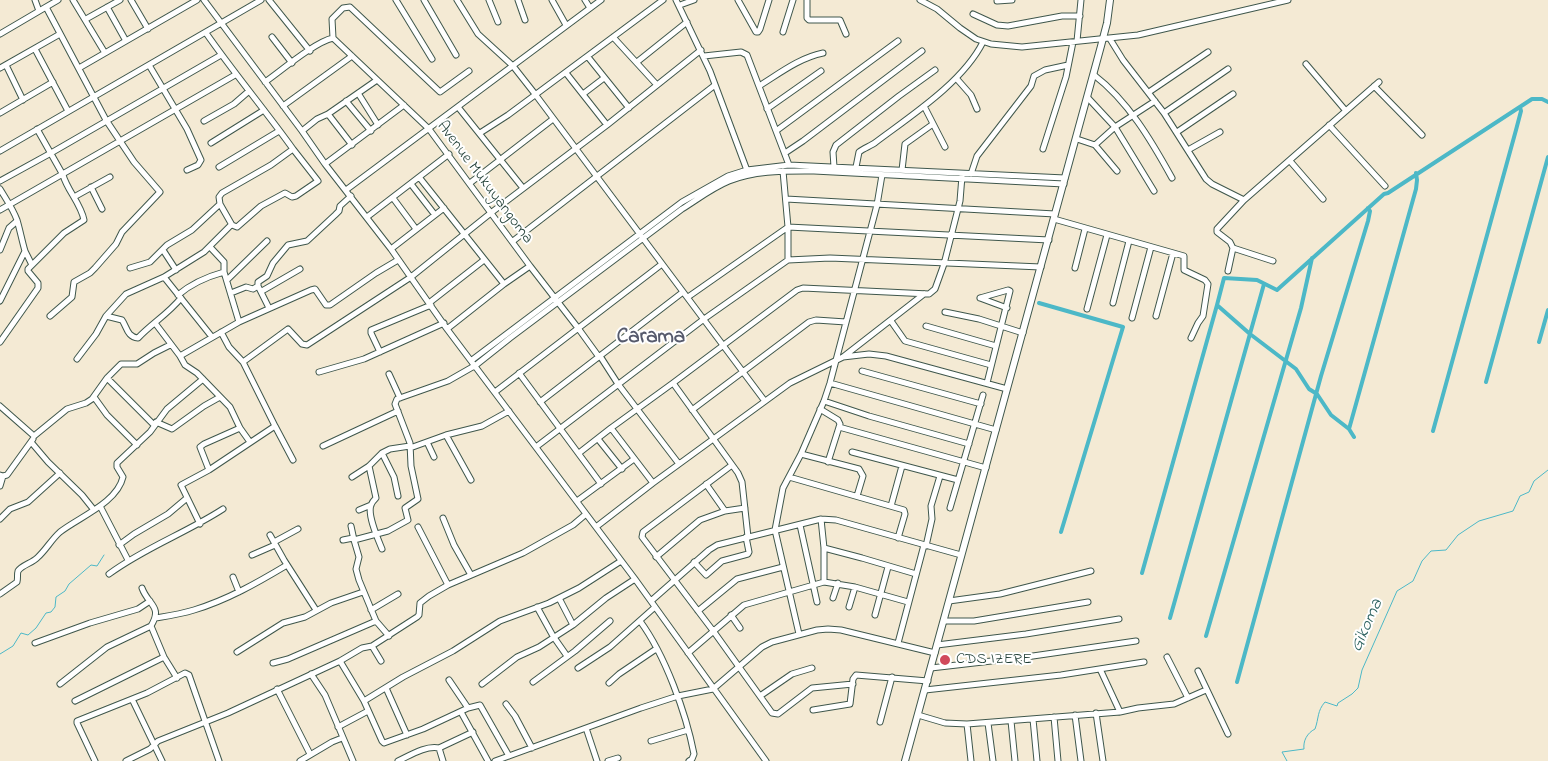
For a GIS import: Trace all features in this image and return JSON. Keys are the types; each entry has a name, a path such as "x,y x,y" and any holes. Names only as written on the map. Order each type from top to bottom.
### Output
{"main road":[{"path":"908,760 961,555 1094,74 1107,39 1110,0"}],"street":[{"path":"35,0 39,11"},
{"path":"0,34 58,0"},
{"path":"73,0 105,53"},
{"path":"86,19 120,0"},
{"path":"131,0 148,29"},
{"path":"79,68 197,0"},
{"path":"204,0 220,24 391,249 448,329 622,561 766,761"},
{"path":"0,150 261,0"},
{"path":"269,0 310,50"},
{"path":"396,0 432,59"},
{"path":"424,0 456,55"},
{"path":"457,0 478,34 513,66 535,94 764,400"},
{"path":"489,0 498,22"},
{"path":"518,0 525,20"},
{"path":"552,0 566,25"},
{"path":"585,0 590,8"},
{"path":"346,190 601,0"},
{"path":"480,133 566,73 663,0"},
{"path":"676,0 704,56 748,173"},
{"path":"680,5 694,0"},
{"path":"738,0 756,32 758,32 769,0"},
{"path":"783,32 794,0"},
{"path":"807,0 807,18 809,20 840,20 846,34"},
{"path":"920,0 937,10 968,34 983,42 1022,47 1138,35 1288,0"},
{"path":"997,1 1012,0"},
{"path":"1043,149 1075,41 1081,0"},
{"path":"46,7 106,120 134,162 160,190 160,195 122,232 116,244 95,268 74,282 72,297 50,316"},
{"path":"265,82 310,50 333,38 332,19 343,8 350,7 440,92 469,71"},
{"path":"107,8 126,40"},
{"path":"973,14 997,25 1008,26 1062,16 1080,16"},
{"path":"637,62 687,22"},
{"path":"206,33 318,181 296,196 292,197 287,193 283,194 261,206 237,227 232,225 220,204 219,198 222,192 270,165 293,149"},
{"path":"0,68 60,34"},
{"path":"272,37 292,63"},
{"path":"613,37 657,85"},
{"name":"Avenue Mukuyangoma","path":"333,38 429,129 679,464"},
{"path":"1107,39 1164,113 1208,182 1244,200"},
{"path":"776,131 898,40"},
{"path":"856,168 859,152 874,144 924,106 956,78 973,60 983,42"},
{"path":"34,49 68,111"},
{"path":"243,362 288,329 302,344 307,345 411,277 701,50"},
{"path":"784,153 803,142 922,51"},
{"path":"1149,92 1208,52"},
{"path":"704,56 745,53 747,55 789,165"},
{"path":"759,86 790,66 812,55 823,53"},
{"path":"0,181 221,55"},
{"path":"283,106 352,56"},
{"path":"588,57 629,108"},
{"path":"1306,64 1346,111"},
{"path":"6,65 24,100"},
{"path":"149,65 187,129 201,160 198,165 186,170"},
{"path":"971,174 977,156 1031,86 1034,76 1045,70 1068,65"},
{"path":"1164,113 1228,69"},
{"path":"834,167 833,152 836,145 935,70"},
{"path":"767,109 821,71"},
{"path":"566,73 607,125"},
{"path":"1094,74 1134,116 1172,178"},
{"path":"0,210 236,75"},
{"path":"583,94 604,78"},
{"path":"956,78 970,95 977,109"},
{"path":"302,131 377,80"},
{"path":"0,113 53,82"},
{"path":"1228,272 1232,248 1230,242 1216,230 1244,200 1379,82"},
{"path":"513,241 716,85"},
{"path":"1374,86 1422,135"},
{"path":"204,120 234,104 249,91"},
{"path":"358,93 378,125"},
{"path":"1177,132 1233,94"},
{"path":"1088,98 1115,127 1154,191"},
{"path":"346,101 371,131"},
{"path":"1095,145 1115,127 1155,101"},
{"path":"325,164 404,106"},
{"path":"924,106 945,147"},
{"path":"458,107 523,188"},
{"path":"212,143 264,110"},
{"path":"328,114 352,145"},
{"path":"470,183 553,118"},
{"path":"902,170 905,144 933,124"},
{"path":"1329,125 1384,186"},
{"path":"0,342 38,288 38,283 28,269 64,233 84,220 74,197 65,183 63,175 37,129"},
{"path":"219,167 279,131"},
{"path":"1188,150 1220,132"},
{"path":"1076,139 1095,145 1117,171"},
{"path":"366,216 393,198 449,154"},
{"path":"1290,161 1323,199"},
{"path":"472,360 557,300 641,237 706,193 748,173 789,165 902,170 962,176 971,174 1065,181"},
{"path":"748,173 783,171 1065,181"},
{"path":"783,171 788,227 788,260"},
{"path":"799,634 775,530 781,494 801,454 830,383 877,204 882,175"},
{"path":"579,454 637,408 797,290 803,288 928,294 935,289 944,264 960,201 962,176"},
{"path":"74,197 110,177"},
{"path":"419,177 504,284"},
{"path":"411,184 435,215"},
{"path":"91,187 102,210"},
{"path":"0,189 10,204 17,221 18,232 32,265"},
{"path":"231,293 246,287 253,289 258,286 258,282 270,272 273,264 284,249 292,243 307,241 335,215 340,206 351,196"},
{"path":"393,198 416,229"},
{"path":"786,200 957,209 1055,217 1085,229 1184,256 1184,270 1205,280 1208,284 1203,316 1190,338"},
{"path":"130,268 150,262 174,240 192,230 220,204"},
{"path":"391,249 444,208"},
{"path":"0,250 9,228 17,221"},
{"path":"77,359 120,299 131,290 164,277 176,270 210,247 232,225"},
{"path":"688,297 788,227 1048,240"},
{"path":"1075,268 1085,229"},
{"path":"1087,309 1107,235"},
{"path":"227,280 267,241"},
{"path":"1114,303 1129,241"},
{"path":"1132,318 1152,246"},
{"path":"210,247 224,262 224,272 239,322"},
{"path":"1232,248 1273,261"},
{"path":"163,250 176,270"},
{"path":"0,301 25,251"},
{"path":"1156,316 1173,253"},
{"path":"536,447 704,319 788,260 830,258 1041,267"},
{"path":"180,356 239,322 313,289 318,292 326,305 330,304 398,260"},
{"path":"380,352 371,333 372,330 430,304 484,260"},
{"path":"496,392 662,264"},
{"path":"448,329 504,284 530,266"},
{"path":"262,291 300,269"},
{"path":"106,316 122,320 129,334 136,338 171,309 187,287 205,277 224,272"},
{"path":"164,277 212,338"},
{"path":"258,286 269,308"},
{"path":"986,383 1007,308 1010,292 1008,290 980,298 980,300 1007,308"},
{"path":"540,402 684,292"},
{"path":"596,527 764,400 790,383 843,358 924,294"},
{"path":"343,540 388,531 408,520 405,508 418,499 411,466 410,447 394,402 400,398 448,381 476,366 557,300"},
{"path":"945,312 979,319 1023,333"},
{"path":"692,410 809,322 816,320 846,322"},
{"path":"891,321 906,341 991,365"},
{"path":"155,323 185,365 230,407 240,428 250,442"},
{"path":"319,372 364,359 444,323"},
{"path":"926,326 996,346"},
{"path":"221,332 229,347 243,362 293,460"},
{"path":"0,486 2,476 11,470 34,436 67,409 86,403 94,397 107,378 121,364 137,364 154,352 170,345"},
{"path":"843,358 869,354 886,356 1007,389"},
{"path":"862,371 981,404"},
{"path":"519,373 602,484"},
{"path":"389,374 400,398"},
{"path":"107,378 155,424 169,429 172,429 220,397"},
{"path":"0,594 17,582 17,572 19,569 35,560 50,541 62,530 100,506 122,484 123,477 117,467 117,463 136,445 167,409 202,379"},
{"path":"673,383 714,439 742,482 748,554 722,561 706,575 694,562"},
{"path":"830,383 996,430"},
{"path":"950,508 983,395"},
{"path":"94,397 106,415 136,445"},
{"path":"824,401 869,416 969,444"},
{"path":"0,406 34,436"},
{"path":"820,409 838,420 840,424 828,462"},
{"path":"323,446 398,411"},
{"path":"352,477 369,466 382,453 390,449 410,447 482,426 509,411"},
{"path":"200,524 181,485 209,470 276,426"},
{"path":"839,427 986,468"},
{"path":"209,470 200,447 240,428"},
{"path":"611,428 653,483"},
{"path":"446,435 471,480"},
{"path":"598,439 622,469"},
{"path":"31,442 94,510"},
{"path":"427,442 434,457"},
{"path":"852,452 958,480"},
{"path":"382,453 394,477 398,496"},
{"path":"801,454 859,469 863,476 857,496"},
{"path":"577,501 634,459"},
{"path":"732,465 641,534 656,557 775,714 811,689 853,684"},
{"path":"359,510 371,505 376,498 369,466"},
{"path":"891,506 902,466"},
{"path":"1,516 10,509 28,502 60,473"},
{"path":"789,476 904,510 905,514 898,538"},
{"path":"898,643 932,519 931,506 940,476"},
{"path":"706,484 725,511"},
{"path":"119,545 168,514 186,498"},
{"path":"371,505 376,534 382,548"},
{"path":"100,506 128,560"},
{"path":"656,557 700,520 725,511 745,508"},
{"path":"109,574 128,560 200,524 222,509"},
{"path":"126,761 150,749 158,741 261,698 340,661 362,648 372,646 419,615 421,601 448,585 523,554 573,525 586,514"},
{"path":"443,518 454,545 471,575"},
{"path":"650,601 694,562 717,545 821,519 836,520 961,555"},
{"path":"821,519 824,548 824,582"},
{"path":"800,525 817,602"},
{"path":"351,526 359,557 356,569 363,592 376,621 389,636"},
{"path":"418,527 448,585"},
{"path":"252,555 275,544 298,529"},
{"path":"270,535 316,610"},
{"path":"824,548 916,574"},
{"path":"364,701 453,651 500,621 559,598 588,583 622,561"},
{"path":"156,618 193,610 239,592 287,565"},
{"path":"875,615 888,567"},
{"path":"698,611 737,579 783,568"},
{"path":"949,601 1000,594 1091,571"},
{"path":"233,577 239,592"},
{"path":"482,684 517,657 539,647 553,636 572,626 606,598 635,579"},
{"path":"688,653 744,605 824,582 855,586 908,602"},
{"path":"833,598 838,583"},
{"path":"849,607 855,586"},
{"path":"60,684 107,647 151,626 156,618 156,608 145,596 142,588"},
{"path":"237,652 283,623 305,617 331,603 363,592"},
{"path":"371,610 398,594"},
{"path":"559,598 572,626"},
{"path":"35,643 97,621 132,612 150,602"},
{"path":"944,621 974,620 1088,602"},
{"path":"537,607 567,656"},
{"path":"578,668 610,647 654,607"},
{"path":"731,615 740,628"},
{"path":"937,645 1035,633 1119,619"},
{"path":"273,663 288,659 376,621"},
{"path":"533,682 575,651 610,621"},
{"path":"640,621 650,635 678,696 694,754 691,760"},
{"path":"151,626 164,657 177,678"},
{"path":"495,761 511,758 532,748 678,696 713,689 762,647 799,634 828,629 870,636 935,653"},
{"path":"931,668 1136,641"},
{"path":"372,646 380,661"},
{"path":"608,683 656,649"},
{"path":"1167,656 1188,698"},
{"path":"75,701 164,657"},
{"path":"340,661 364,701 384,743 476,705 481,707 511,758"},
{"path":"925,690 1144,662"},
{"path":"760,696 792,674 812,668"},
{"path":"1100,669 1120,712"},
{"path":"1198,671 1228,734"},
{"path":"95,761 77,720 132,699 185,673 189,675 219,761"},
{"path":"311,674 325,695 351,761"},
{"path":"813,710 850,704 856,675 928,681"},
{"path":"880,722 892,677"},
{"path":"449,680 468,708"},
{"path":"386,688 407,735"},
{"path":"277,689 310,754"},
{"path":"918,716 945,723 967,724 1120,712 1174,704 1206,690"},
{"path":"132,699 162,761"},
{"path":"506,704 515,716 532,748"},
{"path":"338,727 368,711"},
{"path":"461,712 488,761"},
{"path":"1096,713 1103,761"},
{"path":"1075,715 1081,761"},
{"path":"1054,717 1058,761"},
{"path":"1033,719 1036,761"},
{"path":"1011,721 1015,761"},
{"path":"988,723 993,761"},
{"path":"967,724 971,761"},
{"path":"586,728 597,761"},
{"path":"651,741 688,730"},
{"path":"398,761 434,746 439,748 472,732"},
{"path":"300,761 342,738"},
{"path":"439,748 443,761"},
{"path":"608,761 618,758"}],"waterway":[{"path":"1354,437 1349,429 1331,415 1317,394 1309,389 1296,369 1250,334 1217,305 1224,278 1257,280 1277,290 1384,194 1532,99 1542,99 1548,102"},
{"path":"1433,431 1516,130 1521,111 1520,107"},
{"path":"1486,382 1548,157"},
{"path":"1349,429 1416,189 1416,173"},
{"path":"1237,682 1321,376 1368,221 1370,211 1368,208"},
{"path":"1206,636 1301,308 1312,258"},
{"path":"1170,618 1264,284"},
{"path":"1039,303 1123,327 1061,532"},
{"path":"1142,573 1217,305"},
{"path":"1539,342 1548,310"},
{"name":"Gikoma","path":"1287,761 1282,752 1304,749 1306,737 1315,729 1322,705 1325,702 1337,706 1338,703 1358,688 1362,670 1397,591 1413,581 1422,561 1431,551 1446,550 1458,535 1479,521 1513,511 1520,496 1529,492 1534,481 1548,470"},
{"path":"0,654 13,646 21,633 28,635 36,628 46,613 51,612 55,607 56,597 65,591 69,584 91,565 97,566 104,555"}],"place":[{"name":"CDS IZERE","path":"945,660"}],"district":[{"name":"Carama","path":"651,339"}]}
